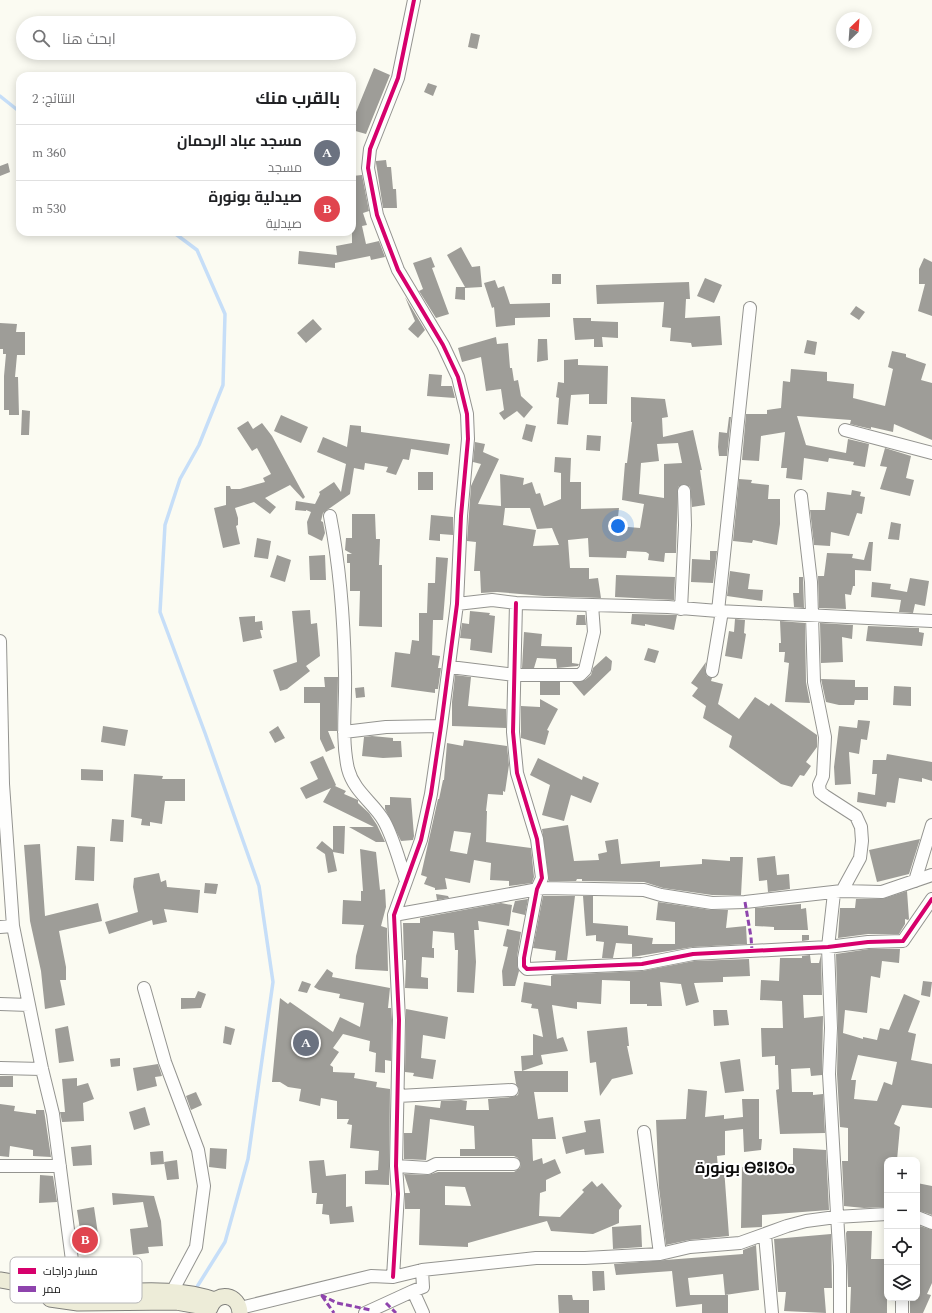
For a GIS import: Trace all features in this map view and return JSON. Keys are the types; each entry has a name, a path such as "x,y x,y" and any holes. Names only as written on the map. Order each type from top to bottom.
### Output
{"main road":[{"path":"0,1280 10,1282"},
{"path":"0,1290 10,1291"},
{"path":"142,1295 176,1294 207,1304 220,1297 230,1297 234,1299 240,1310"}],"street":[{"path":"393,1276 398,1194 396,1166 400,1020 394,915 414,862 426,816 441,726 458,604 461,516 468,440 465,400 458,377 443,345 398,270 377,215 368,168 370,149 398,78 414,0"},
{"path":"712,671 720,611 750,308"},
{"path":"845,430 932,453"},
{"path":"681,609 685,525 684,491"},
{"path":"800,496 810,582 814,682 825,737 823,776 819,785 820,792 856,816 861,827 860,858 838,892 828,948 831,1028 829,1074 840,1266 840,1313"},
{"path":"330,516 334,536 342,624 345,673 344,732 348,770 361,795 384,820 406,881"},
{"path":"458,604 492,600 516,603 592,604 932,621"},
{"path":"516,603 513,732 517,773 537,839 542,878 537,889 524,958 524,966 527,969 642,964 692,954 828,948 868,942 903,941 932,898"},
{"path":"450,667 515,675 574,675 583,673 594,632 592,604"},
{"path":"0,640 4,866 12,926 53,1114 72,1257"},
{"path":"344,732 386,727 441,726"},
{"path":"915,881 932,824"},
{"path":"394,915 537,889 589,888 644,890 661,895 712,903 745,902 838,892 882,892 932,875"},
{"path":"0,927 12,926"},
{"path":"144,988 165,1062 198,1150 204,1186 196,1247 176,1294"},
{"path":"0,1004 29,1005"},
{"path":"0,1068 42,1069"},
{"path":"398,1096 512,1090"},
{"path":"644,1132 660,1254"},
{"path":"396,1166 428,1168 436,1164 514,1164"},
{"path":"0,1166 60,1166"},
{"path":"240,1310 371,1276 393,1276 422,1270 536,1258 592,1258 660,1254 690,1247 740,1243 787,1226 836,1217 884,1214"},
{"path":"920,1218 932,1223"},
{"path":"765,1235 772,1313"},
{"path":"370,1312 423,1287 422,1270"},
{"path":"413,1291 423,1313"},
{"path":"902,1301 902,1313"}],"building":[{"path":"471,33 480,35 477,49 468,47"},
{"path":"374,68 390,75 366,134 356,131 356,112"},
{"path":"428,83 437,86 433,96 424,92"},
{"path":"386,160 387,167 391,167 393,189 396,189 397,208 383,208 376,161"},
{"path":"8,163 10,172 0,176 0,166"},
{"path":"362,175 369,211 363,213 367,225 362,226 366,244 379,241 385,257 371,260 370,256 335,263 335,268 298,264 299,251 337,255 336,246 352,243 352,236 356,236 356,176"},
{"path":"461,247 472,267 480,266 482,287 465,288 465,300 455,299 456,287 465,287 447,255"},
{"path":"431,257 435,267 432,268 449,314 436,318 419,291 423,289 413,263"},
{"path":"924,258 932,262 932,316 918,311 925,284 919,284 919,269"},
{"path":"552,274 561,274 561,284 552,284"},
{"path":"705,278 722,285 714,303 697,296"},
{"path":"495,280 498,288 504,286 510,304 550,303 550,317 515,318 515,325 496,327 494,307 492,308 484,283"},
{"path":"689,282 690,299 686,299 685,318 720,316 722,345 692,347 691,343 670,341 671,328 662,327 664,302 597,304 596,285"},
{"path":"405,297 425,330 418,338 408,329 415,321"},
{"path":"856,306 865,312 859,320 850,314"},
{"path":"573,318 591,318 591,321 618,322 618,338 602,337 603,347 594,347 594,339 575,340"},
{"path":"313,319 322,329 306,343 297,333"},
{"path":"0,323 17,324 16,332 25,332 25,355 17,355 15,377 18,377 19,415 9,415 9,410 4,410 4,376 6,354 3,354 3,349 0,349"},
{"path":"496,337 497,344 508,343 510,368 512,368 514,381 518,380 521,396 533,407 524,418 517,411 504,420 499,413 504,410 501,389 486,391 481,357 462,362 458,348"},
{"path":"538,339 547,339 548,360 537,362"},
{"path":"807,340 817,342 815,355 804,353"},
{"path":"892,351 906,354 906,357 926,364 921,380 932,383 932,440 894,424 893,432 850,424 851,420 797,416 806,445 846,453 848,439 869,444 865,467 853,465 854,462 829,458 828,462 804,458 802,480 786,478 787,468 781,468 785,432 761,436 759,461 742,460 746,414 767,414 767,410 781,408 783,381 790,382 791,369 827,372 827,381 854,384 853,398 885,406 893,369 888,367"},
{"path":"578,359 578,365 608,366 607,404 589,404 589,394 571,395 568,425 557,424 559,398 556,397 558,382 564,383 564,360"},
{"path":"429,374 442,375 441,386 452,386 455,398 427,396"},
{"path":"631,397 665,399 668,417 662,418 663,437 693,430 702,470 700,470 705,505 692,507 690,487 684,484 678,487 676,553 665,553 664,562 648,560 649,554 646,552 627,551 626,558 589,557 588,538 568,540 570,568 589,568 589,579 598,578 601,598 544,596 497,592 481,593 480,571 474,571 476,542 467,541 471,486 481,464 473,462 475,442 485,444 483,452 499,459 478,504 501,506 500,474 524,478 523,485 532,482 536,494 540,493 544,506 561,499 561,473 554,472 555,457 571,458 570,482 581,482 581,509 619,508 617,526 640,528 644,504 622,500 625,463 627,463 631,422","holes":["678,443 682,463 664,464 664,498 639,494 641,463 659,461 657,444","505,508 530,508 537,529 552,528 559,545 533,546 536,530 503,525"]},
{"path":"22,410 30,411 29,435 21,435"},
{"path":"281,415 308,427 301,443 274,431"},
{"path":"729,417 731,417 727,456 719,456 719,432 727,433"},
{"path":"248,421 253,429 262,423 272,436 305,497 303,499 290,485 265,498 276,507 270,514 254,502 235,508 238,518 238,525 236,526 240,544 223,548 214,508 226,505 226,486 230,486 231,489 240,489 265,482 263,478 271,474 257,448 252,451 237,428"},
{"path":"526,424 536,426 532,442 522,439"},
{"path":"350,425 361,426 361,432 450,444 448,455 411,449 409,460 403,459 396,475 386,472 388,467 365,463 364,470 354,468 350,494 323,513 321,521 323,522 325,533 322,541 308,534 307,522 311,512 306,510 295,510 296,501 315,504 320,494 319,492 334,482 341,492 346,464 317,452 323,437 347,447"},
{"path":"587,435 601,436 600,451 586,450"},
{"path":"885,448 911,456 906,478 914,480 910,496 880,489 887,467 880,466"},
{"path":"418,472 433,472 433,490 418,490"},
{"path":"739,479 752,480 751,483 769,485 768,499 780,499 780,524 777,545 753,540 752,543 733,541"},
{"path":"852,490 861,492 860,496 865,497 862,514 857,513 849,536 831,532 830,546 814,545 810,510 825,510 827,492 851,495"},
{"path":"352,514 375,514 376,539 380,539 379,565 382,565 382,627 359,626 360,591 350,591 350,563 347,563 347,554 352,554 345,550 346,538 352,538"},
{"path":"431,515 453,517 453,535 440,534 440,541 429,540"},
{"path":"891,522 901,524 899,540 888,539"},
{"path":"257,538 271,541 268,559 254,557"},
{"path":"869,542 873,542 871,571 855,570 855,586 853,586 851,595 845,594 846,609 819,608 818,576 824,576 827,553 853,554 852,558 864,560"},
{"path":"710,551 717,551 713,583 691,582 692,559 710,560"},
{"path":"277,555 291,560 285,582 270,577"},
{"path":"325,555 326,580 310,580 309,556"},
{"path":"436,557 448,558 443,620 433,620 432,655 440,656 438,668 441,668 438,689 435,689 435,693 391,687 395,652 410,654 412,640 419,641 419,613 427,613 428,583 435,583"},
{"path":"730,571 750,574 748,589 763,590 762,601 727,596"},
{"path":"616,575 675,577 674,600 615,597"},
{"path":"799,577 803,577 804,608 794,607 793,593 799,593"},
{"path":"910,578 929,581 925,606 915,604 913,613 899,612 901,600 871,597 872,582 891,584 890,589 907,592"},
{"path":"310,610 311,624 317,623 320,656 306,666 310,671 287,689 280,691 273,670 297,662 292,611"},
{"path":"470,611 490,613 489,615 495,616 492,653 470,650 471,639 460,638 462,623 469,624"},
{"path":"632,614 677,615 674,630 645,624 645,626 631,624"},
{"path":"577,615 585,615 586,625 576,625"},
{"path":"255,616 255,622 262,621 263,630 260,630 262,638 243,642 239,617"},
{"path":"735,619 745,620 744,633 746,634 742,659 725,656 729,631 734,632"},
{"path":"780,621 805,623 806,682 810,703 785,702 789,663 784,662 785,652 779,652 779,643 781,643"},
{"path":"820,623 853,625 852,639 842,637 843,662 821,663"},
{"path":"868,626 919,628 919,632 924,633 922,646 866,641"},
{"path":"524,632 542,634 541,646 572,647 572,663 579,664 578,666 557,668 556,659 537,658 534,668 522,668"},
{"path":"648,648 659,651 655,663 644,660"},
{"path":"606,656 612,661 611,670 584,696 572,682 585,680 591,675 593,668"},
{"path":"706,662 705,670 707,676 712,678 711,681 723,684 718,704 739,719 755,697 769,706 771,703 817,735 817,747 806,762 811,766 804,776 800,775 792,787 781,784 729,747 732,736 703,718 706,706 692,696 698,688 691,683"},
{"path":"455,675 471,677 468,706 506,709 506,728 452,726 452,702"},
{"path":"324,677 338,677 337,731 328,731 335,748 326,752 320,739 320,703 304,703 304,687 325,687"},
{"path":"821,679 855,680 855,687 868,687 868,700 855,700 854,705 839,705 826,702"},
{"path":"540,682 560,682 560,695 540,695"},
{"path":"894,686 911,687 911,706 893,705"},
{"path":"364,687 365,697 356,698 355,688"},
{"path":"540,699 558,709 547,730 549,731 545,745 521,738 521,706 540,707"},
{"path":"858,720 870,721 867,740 861,739 859,754 849,752 851,784 835,785 834,767 839,726 857,728"},
{"path":"103,726 128,730 125,746 101,742"},
{"path":"278,726 285,738 275,743 269,732"},
{"path":"372,736 393,738 393,741 401,741 402,757 383,758 362,756 364,737"},
{"path":"464,740 507,746 509,765 505,792 503,791 503,795 488,794 486,811 486,842 531,848 534,877 532,883 509,886 509,881 490,880 491,863 474,860 470,883 445,878 447,889 435,890 435,888 424,884 427,877 421,875 438,799 444,780 447,743 463,746","holes":["454,831 471,833 467,854 450,851"]},
{"path":"887,754 932,762 932,781 922,778 922,782 899,778 895,803 887,802 886,807 857,802 858,792 875,795 877,774 872,774 873,760 886,760"},
{"path":"323,756 336,785 335,786 346,791 344,794 358,800 358,803 369,813 377,825 385,842 376,842 349,827 374,827 323,802 331,788 306,799 300,788 318,779 310,762"},
{"path":"538,758 582,780 583,776 599,783 591,803 571,795 564,821 542,815 550,785 530,775"},
{"path":"81,769 103,770 103,781 81,780"},
{"path":"134,774 163,776 162,779 185,779 185,801 165,801 162,824 150,822 150,826 141,825 142,819 131,817"},
{"path":"390,797 411,798 413,840 401,841 385,809 385,805 390,805"},
{"path":"112,819 124,820 123,842 110,841"},
{"path":"568,825 574,861 599,860 598,854 607,852 605,841 618,839 621,864 660,861 660,867 702,864 702,859 730,861 730,857 743,857 741,895 712,895 663,888 644,882 582,881 582,879 577,879 576,881 549,881 542,829"},
{"path":"333,826 345,826 344,854 333,852 337,871 328,873 325,854 316,848 322,841 333,850"},
{"path":"920,839 909,874 877,882 869,850"},
{"path":"40,844 45,916 98,903 102,921 59,931 66,967 66,980 60,980 65,1005 45,1009 41,971 30,921 24,845"},
{"path":"77,846 95,847 94,881 75,880"},
{"path":"360,849 376,852 380,890 385,889 386,907 381,926 387,928 388,971 355,969 356,956 364,925 342,924 343,900 361,901 361,891 363,891"},
{"path":"775,856 777,875 789,874 790,889 768,892 767,880 759,881 757,858"},
{"path":"159,873 161,882 166,880 167,887 200,890 198,913 164,909 167,922 153,925 152,920 109,934 105,922 138,912 133,887 134,878"},
{"path":"205,883 218,884 216,894 204,893"},
{"path":"907,891 909,919 905,919 905,924 899,934 868,934 838,938 840,908 855,908 856,899 882,899"},
{"path":"436,894 448,896 449,898 437,900"},
{"path":"543,896 575,896 567,960 555,960 556,951 533,948"},
{"path":"583,896 593,896 593,923 628,926 628,935 653,938 652,944 675,944 675,922 656,920 658,902 711,910 728,910 726,928 746,926 747,944 693,947 632,957 632,944 616,943 613,958 602,958 604,942 596,941 596,935 586,936"},
{"path":"528,899 525,915 512,912 515,901"},
{"path":"501,903 512,905 509,926 478,921 479,930 474,930 476,962 474,993 457,992 458,950 455,950 454,933 433,931 432,948 434,948 434,958 422,957 421,977 428,978 428,989 405,988 406,960 404,960 403,923 420,923 420,918"},
{"path":"801,904 801,909 806,908 808,930 774,930 774,927 755,926 755,908"},
{"path":"507,929 521,932 517,957 517,966 519,971 515,986 503,986 502,971 508,947 503,946"},
{"path":"802,935 809,935 809,940 802,941"},
{"path":"869,949 900,949 899,963 882,961 880,978 871,976 867,1013 845,1010 843,1033 863,1039 863,1037 877,1040 880,1028 889,1030 904,994 920,1001 908,1032 916,1034 911,1060 932,1064 932,1108 902,1105 894,1124 900,1127 897,1157 884,1157 884,1207 864,1208 844,1206 842,1161 848,1161 848,1128 840,1127 837,1074 838,1028 836,954","holes":["858,1055 897,1062 892,1085 884,1082 877,1101 854,1099 856,1080 851,1080"]},
{"path":"810,955 811,963 819,963 821,955 822,995 803,995 804,1018 823,1016 822,1075 811,1076 810,1068 791,1069 792,1092 813,1092 813,1095 823,1094 825,1133 780,1134 776,1090 779,1089 778,1065 775,1065 775,1056 762,1057 761,1028 783,1028 782,1001 760,1000 761,980 779,981 780,958 802,958 802,956"},
{"path":"749,959 750,976 723,977 723,982 694,983 699,1002 686,1006 681,984 660,982 662,1006 647,1006 647,1004 630,1004 630,981 602,980 601,1004 577,1002 577,1009 552,1005 557,1039 563,1037 568,1051 541,1055 543,1064 522,1071 521,1056 533,1055 533,1034 543,1037 538,1009 531,1008 532,1004 521,1002 524,982 551,986 551,976 553,975 642,971 694,961"},
{"path":"327,969 333,973 332,977 390,988 388,1008 391,1008 392,1020 391,1061 385,1060 385,1073 375,1072 376,1053 369,1051 370,1041 343,1034 333,1048 339,1052 330,1065 333,1067 333,1072 355,1073 354,1078 377,1082 376,1087 390,1089 389,1185 365,1184 365,1171 378,1170 379,1151 350,1148 352,1125 347,1124 349,1119 337,1119 337,1101 321,1098 320,1106 299,1101 301,1089 288,1087 280,1082 272,1082 280,998 288,1004 290,1002 333,1032 340,1017 360,1027 364,1003 339,998 340,994 319,990 314,987"},
{"path":"302,981 311,984 307,993 298,991"},
{"path":"923,981 932,982 930,997 921,995"},
{"path":"198,991 206,994 201,1008 181,1009 181,998 195,998"},
{"path":"406,1009 448,1017 445,1039 423,1035 421,1058 436,1060 433,1079 413,1076 414,1073 405,1072"},
{"path":"713,1010 727,1010 729,1025 714,1026"},
{"path":"68,1026 74,1061 59,1063 55,1029"},
{"path":"225,1026 235,1029 231,1045 223,1043"},
{"path":"627,1027 629,1046 627,1046 633,1074 612,1079 600,1096 596,1062 590,1063 587,1031"},
{"path":"120,1058 120,1066 111,1067 110,1059"},
{"path":"740,1059 744,1091 725,1093 720,1062"},
{"path":"158,1064 162,1076 155,1077 157,1086 137,1091 133,1068"},
{"path":"514,1071 568,1071 568,1092 534,1092 538,1119 553,1117 556,1139 532,1139 533,1161 542,1158 543,1164 555,1159 561,1173 546,1180 546,1191 540,1193 539,1216 560,1217 584,1192 582,1190 592,1181 597,1187 602,1183 622,1206 619,1210 619,1223 593,1234 551,1231 547,1221 468,1243 468,1247 419,1245 420,1209 405,1209 405,1193 410,1193 404,1174 428,1175 438,1172 514,1172 520,1168 521,1164 518,1158 514,1156 460,1156 460,1149 475,1149 474,1126 430,1119 426,1160 404,1159 404,1133 412,1133 415,1105 440,1108 441,1101 461,1100 467,1101 466,1110 489,1110 488,1099 518,1095 519,1089 516,1084","holes":["445,1186 465,1187 471,1206 445,1205"]},
{"path":"0,1076 13,1076 13,1087 0,1087"},
{"path":"77,1078 77,1086 88,1083 94,1099 83,1103 84,1121 62,1122 60,1112 65,1112 62,1079"},
{"path":"688,1089 707,1091 705,1117 724,1115 724,1119 743,1117 742,1099 759,1099 759,1139 762,1139 761,1150 744,1152 743,1129 725,1131 725,1155 717,1156 718,1168 724,1168 729,1236 689,1240 666,1245 659,1188 656,1120 686,1119"},
{"path":"196,1092 202,1105 191,1110 186,1096"},
{"path":"0,1104 15,1106 14,1111 36,1114 36,1110 44,1110 51,1157 33,1156 33,1150 10,1146 9,1157 0,1156"},
{"path":"145,1107 150,1125 134,1130 129,1112"},
{"path":"600,1119 604,1153 585,1155 584,1149 566,1154 562,1137 586,1132 584,1121"},
{"path":"91,1145 92,1165 73,1166 71,1147"},
{"path":"210,1148 227,1149 226,1169 209,1167"},
{"path":"793,1148 826,1150 829,1210 762,1215 762,1227 741,1228 742,1167 793,1164"},
{"path":"163,1151 164,1164 151,1165 150,1152"},
{"path":"177,1160 179,1179 167,1180 164,1162"},
{"path":"324,1160 326,1176 346,1174 346,1207 352,1206 354,1222 330,1224 329,1215 322,1214 323,1204 316,1204 317,1193 312,1193 309,1161"},
{"path":"40,1175 53,1176 57,1202 39,1203"},
{"path":"920,1184 932,1186 932,1215 920,1211"},
{"path":"112,1193 154,1196 161,1221 163,1246 148,1247 149,1253 133,1255 130,1229 148,1227 143,1202 113,1205"},
{"path":"94,1207 98,1234 81,1236 77,1210"},
{"path":"641,1225 642,1247 613,1249 612,1227"},
{"path":"920,1226 932,1230 932,1283 927,1294 931,1295 923,1313 910,1313 910,1301 920,1301"},
{"path":"847,1231 872,1231 871,1259 884,1259 884,1301 887,1301 887,1313 850,1313 851,1287 848,1287"},
{"path":"831,1234 832,1288 824,1288 826,1313 784,1311 786,1292 778,1292 774,1239"},
{"path":"756,1245 759,1290 725,1295 728,1295 728,1313 702,1313 702,1304 676,1307 672,1271 616,1275 614,1264 743,1254 743,1250","holes":["723,1274 725,1295 690,1295 688,1278"]},
{"path":"592,1271 604,1271 605,1290 593,1291"},
{"path":"558,1295 572,1295 573,1300 589,1300 589,1313 559,1313"}],"waterway":[{"path":"0,96 16,109"},
{"path":"178,236 197,250 225,314 223,385 199,445 180,479 165,525 160,612 205,733 259,886 273,982 248,1159 225,1242 195,1290"}],"marked path":[{"path":"745,902 752,951"},
{"path":"321,1295 337,1303 371,1310"},
{"path":"322,1296 334,1313"},
{"path":"386,1303 396,1313"}],"cycle path":[{"path":"393,1277 398,1194 396,1166 399,1020 394,915 421,840 431,794 457,604 461,516 468,439 467,414 458,377 443,345 398,270 377,215 368,168 370,149 398,78 414,0"},
{"path":"516,603 513,732 517,773 537,839 542,878 537,889 524,958 524,966 527,969 642,964 693,954 828,947 868,942 903,941 932,899"}],"place":[{"name":"مسجد عباد الرحمان","path":"306,1043"},
{"name":"صيدلية بونورة","path":"85,1240"}],"district":[{"name":"بونورة ⴱⵓⵏⵓⵔⴰ","path":"745,1168"}]}
